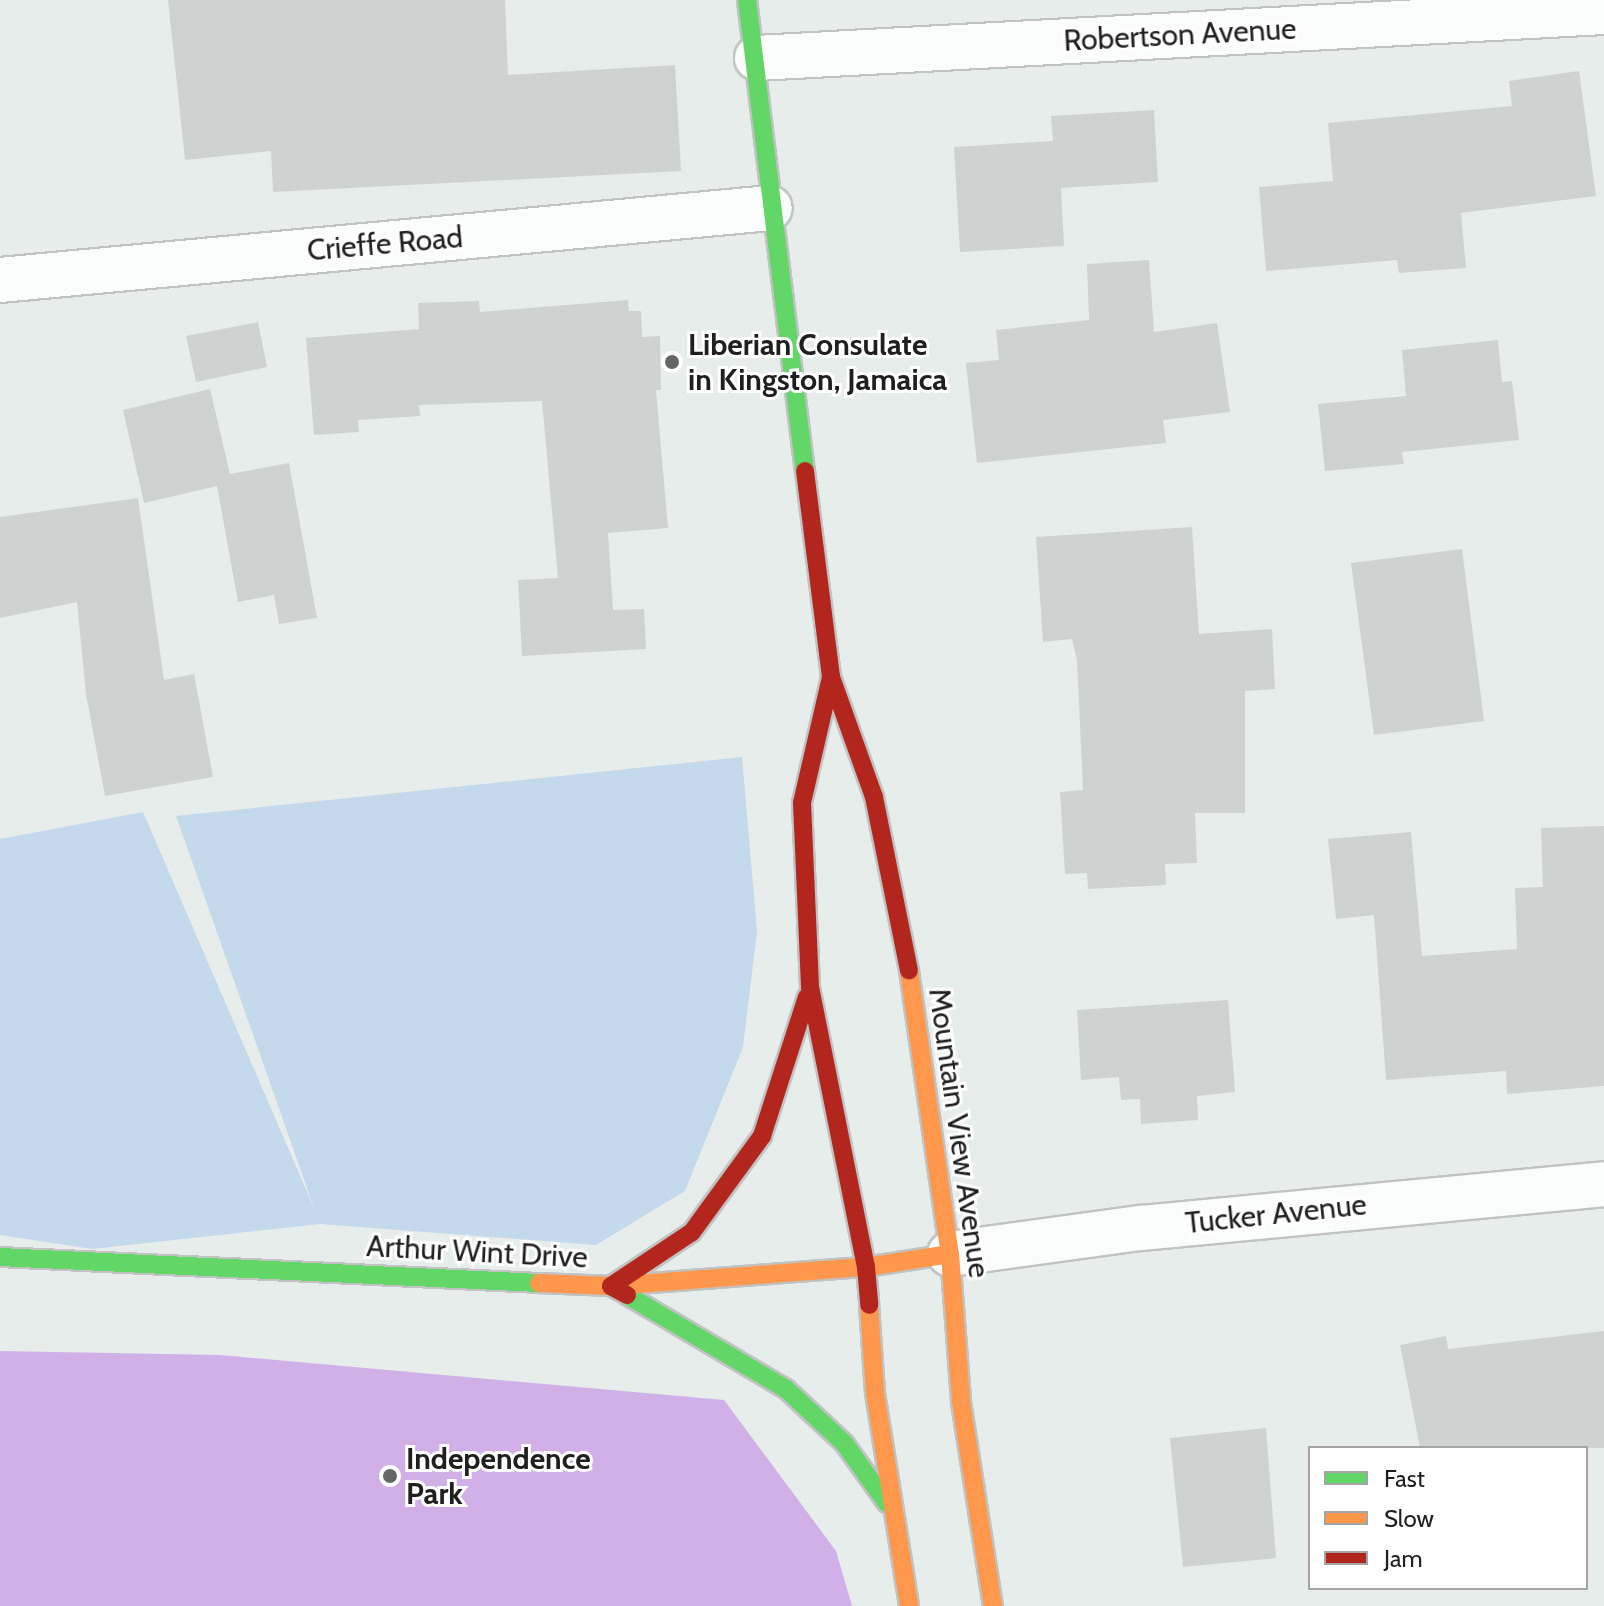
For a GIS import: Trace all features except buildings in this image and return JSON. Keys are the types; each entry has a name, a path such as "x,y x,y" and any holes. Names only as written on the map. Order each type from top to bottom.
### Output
{"main road":[{"name":"Mountain View Avenue","path":"747,0 757,58 770,208 831,677 874,797 899,908 950,1254 961,1402 993,1606"},
{"name":"Mountain View Avenue","path":"831,677 802,803 810,987 866,1267 875,1393 909,1606"},
{"path":"810,987 762,1136 692,1232 611,1286 786,1389 844,1443 892,1509"},
{"name":"Arthur Wint Drive","path":"0,1257 611,1286 866,1267 950,1254"}],"street":[{"name":"Robertson Avenue","path":"757,58 1604,12"},
{"name":"Crieffe Road","path":"0,280 770,208"},
{"name":"Tucker Avenue","path":"950,1254 1141,1228 1604,1184"}],"shaded area":[{"path":"742,757 757,931 743,1047 685,1191 596,1245 320,1224 92,1249 0,1235 0,839 143,812 314,1208 176,816"},
{"name":"Independence Park","path":"0,1351 220,1355 724,1400 836,1551 852,1606 0,1606"}],"traffic: fast":[{"path":"747,0 805,471"},
{"path":"0,1257 539,1283"},
{"path":"627,1295 786,1389 844,1443 887,1503"}],"traffic: slow":[{"path":"909,971 950,1254 961,1402 993,1606"},
{"path":"539,1283 611,1286 866,1267 950,1254"},
{"path":"869,1305 875,1393 909,1606"}],"traffic: jam":[{"path":"805,471 831,677 874,797 909,971"},
{"path":"831,677 802,803 810,987 866,1267 869,1305"},
{"path":"627,1295 611,1286 692,1232 762,1136 807,997"}],"place":[{"name":"Liberian Consulate in Kingston, Jamaica","path":"672,362"},
{"name":"Independence Park","path":"390,1476"}]}
